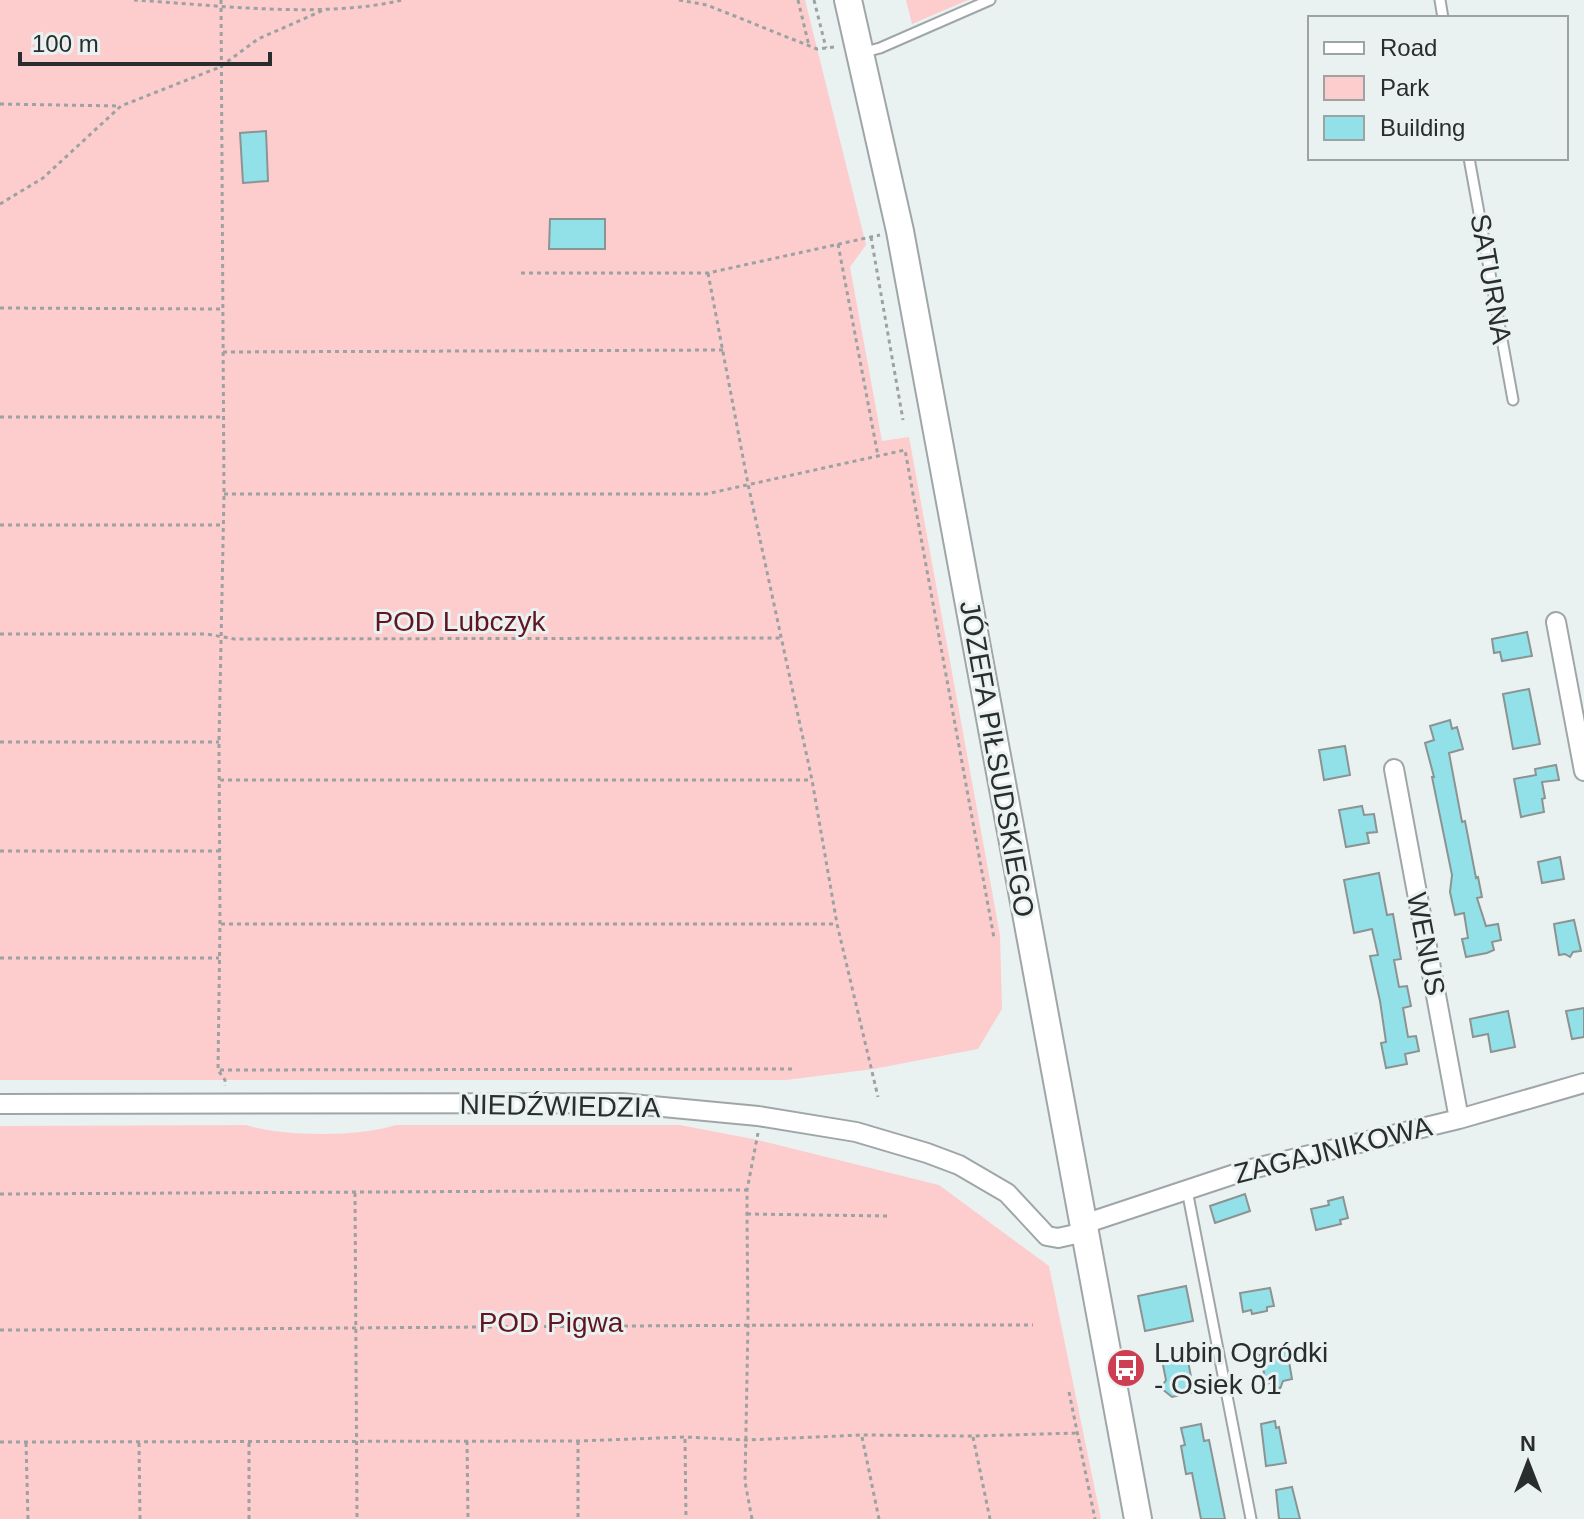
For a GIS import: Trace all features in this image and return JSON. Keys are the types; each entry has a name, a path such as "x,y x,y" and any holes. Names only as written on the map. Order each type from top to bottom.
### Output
{"street":[{"name":"JÓZEFA PIŁSUDSKIEGO","path":"848,0 900,231 1138,1519"},
{"path":"1556,622 1584,771"},
{"name":"WENUS","path":"1394,769 1459,1119"},
{"name":"ZAGAJNIKOWA","path":"1084,1228 1247,1170 1459,1119 1584,1083"},
{"name":"NIEDŹWIEDZIA","path":"0,1104 621,1103 758,1116 856,1132 927,1153 959,1165 1007,1193 1047,1236 1058,1238 1084,1228"}],"lane":[{"path":"861,53 880,48 990,0"},
{"name":"SATURNA","path":"1469,160 1513,400"},
{"path":"1187,1190 1251,1519"}],"path":[{"path":"134,0 326,9 402,0"},
{"path":"679,0 707,5 817,49"},
{"path":"798,0 809,46"},
{"path":"814,0 826,48"},
{"path":"221,2 224,494 219,742 218,1070 225,1080"},
{"path":"0,204 43,178 121,106 220,67 258,39 326,9"},
{"path":"0,104 121,106"},
{"path":"521,273 708,273 900,231"},
{"path":"871,237 903,420"},
{"path":"838,244 878,456"},
{"path":"708,273 748,484 812,780 837,924 878,1097"},
{"path":"0,308 222,309"},
{"path":"223,352 723,350"},
{"path":"0,417 223,417"},
{"path":"224,494 706,494 905,450 994,938"},
{"path":"0,525 222,525"},
{"path":"0,634 781,638"},
{"path":"0,742 219,742"},
{"path":"220,780 812,780"},
{"path":"0,851 220,851"},
{"path":"220,924 837,924"},
{"path":"0,958 219,958"},
{"path":"218,1070 792,1069"},
{"path":"752,1519 745,1482 747,1190 758,1140"},
{"path":"0,1194 747,1190"},
{"path":"355,1193 357,1519"},
{"path":"747,1214 889,1216"},
{"path":"0,1330 1033,1325"},
{"path":"1069,1392 1095,1519"},
{"path":"0,1442 578,1441 685,1437 746,1440 862,1435 1077,1433"},
{"path":"862,1435 879,1519"},
{"path":"973,1436 990,1519"},
{"path":"685,1437 686,1519"},
{"path":"467,1441 468,1519"},
{"path":"578,1441 578,1519"},
{"path":"249,1442 249,1519"},
{"path":"26,1443 28,1519"},
{"path":"139,1443 140,1519"}],"green space":[{"name":"POD Lubczyk","path":"0,0 805,0 866,245 850,267 882,441 909,437 1000,935 1002,1009 978,1049 873,1069 786,1080 0,1080"},
{"path":"906,0 968,0 912,24"},
{"name":"POD Pigwa","path":"246,1125 279,1132 321,1134 362,1132 396,1125 680,1125 758,1140 939,1185 1049,1266 1101,1519 0,1519 0,1126"}],"building":[{"path":"266,131 268,181 243,183 240,133"},
{"path":"550,219 605,219 605,249 549,249"},
{"path":"1527,632 1532,656 1502,661 1500,652 1494,653 1492,639"},
{"path":"1529,689 1540,744 1513,749 1503,694"},
{"path":"1450,720 1452,729 1457,727 1463,749 1449,753 1462,822 1465,821 1482,897 1477,898 1486,926 1498,924 1501,940 1492,942 1494,950 1466,957 1462,939 1468,938 1464,913 1455,915 1450,892 1452,875 1425,743 1434,740 1430,726"},
{"path":"1345,746 1350,775 1324,780 1319,750"},
{"path":"1556,765 1559,780 1542,782 1544,812 1521,817 1514,779 1536,775 1535,769"},
{"path":"1362,806 1364,815 1374,814 1377,832 1367,833 1369,843 1346,847 1339,810"},
{"path":"1560,857 1564,879 1542,883 1538,862"},
{"path":"1379,873 1387,915 1393,914 1401,959 1394,960 1399,987 1407,986 1411,1006 1403,1008 1408,1037 1416,1036 1419,1051 1405,1054 1407,1064 1386,1068 1381,1043 1386,1042 1370,956 1378,955 1372,929 1354,933 1344,880"},
{"path":"1574,920 1581,951 1573,952 1570,957 1559,955 1554,924"},
{"path":"1584,1008 1584,1037 1572,1039 1566,1011"},
{"path":"1508,1011 1515,1047 1491,1052 1488,1034 1473,1037 1470,1019"},
{"path":"1245,1194 1250,1211 1215,1223 1210,1206"},
{"path":"1343,1197 1348,1218 1340,1220 1341,1224 1316,1230 1311,1209 1329,1205 1328,1201"},
{"path":"1186,1286 1193,1321 1145,1331 1138,1296"},
{"path":"1270,1288 1274,1306 1252,1314 1251,1310 1243,1312 1240,1293"},
{"path":"1287,1350 1292,1379 1283,1381 1280,1389 1273,1382 1266,1384 1263,1368 1255,1369 1253,1356"},
{"path":"1187,1356 1194,1392 1172,1397 1161,1388 1166,1380 1162,1360"},
{"path":"1275,1421 1286,1463 1266,1466 1261,1424"},
{"path":"1201,1424 1204,1441 1209,1440 1225,1519 1201,1519 1192,1473 1186,1474 1181,1428"},
{"path":"1292,1487 1300,1519 1279,1519 1276,1490"}],"place":[{"name":"Lubin Ogródki - Osiek 01","path":"1126,1368"}]}
